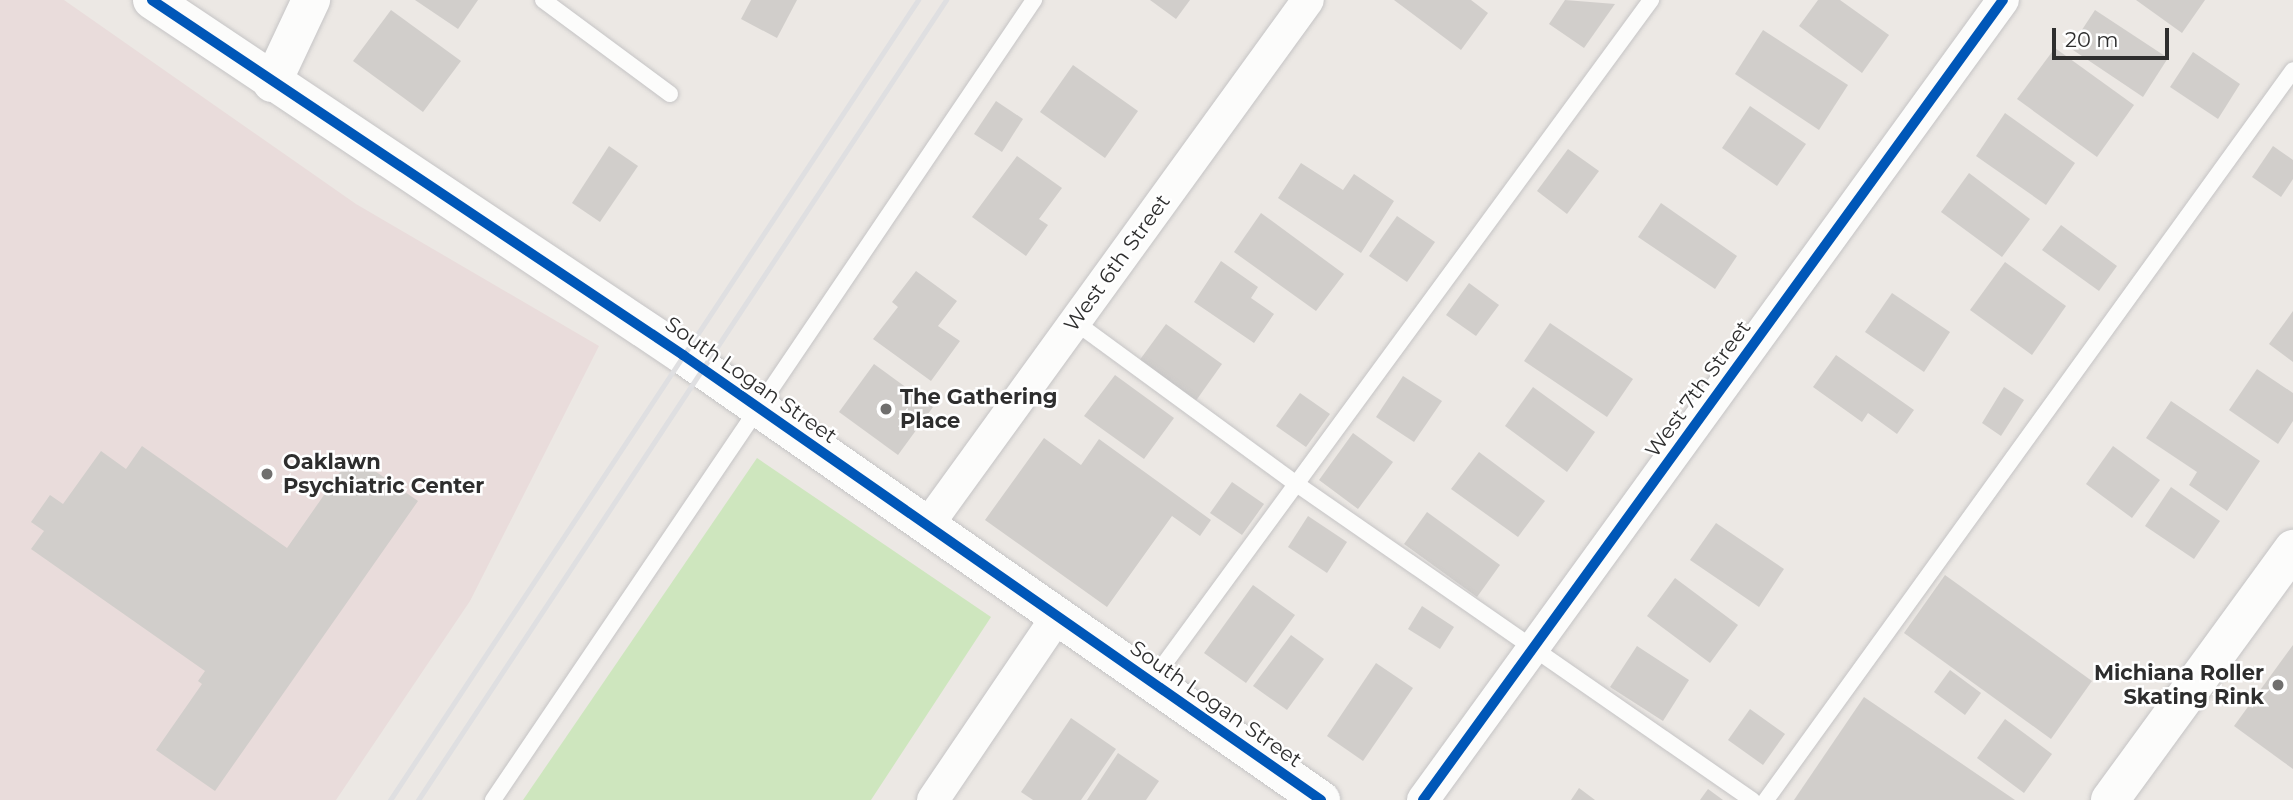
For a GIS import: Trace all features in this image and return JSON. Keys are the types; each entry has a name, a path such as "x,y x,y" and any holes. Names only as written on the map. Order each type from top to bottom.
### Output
{"street":[{"name":"South Logan Street","path":"152,0 758,408 1321,800"},
{"path":"272,82 311,0"},
{"name":"West 6th Street","path":"927,526 1308,0"},
{"name":"West 7th Street","path":"1423,800 2003,0"},
{"path":"2110,800 2293,549"},
{"path":"933,800 1058,617"}],"lane":[{"path":"543,0 670,94"},
{"path":"493,800 1034,0"},
{"path":"1152,682 1651,0"},
{"path":"1766,800 2293,70"},
{"path":"1074,321 1298,485 1752,800"}],"shaded area":[{"name":"Oaklawn Psychiatric Center","path":"0,0 64,0 356,204 599,346 470,601 336,800 0,800"}],"green space":[{"path":"757,458 991,617 871,800 523,800"}],"building":[{"path":"415,0 478,0 458,29"},
{"path":"751,0 797,0 777,38 741,19"},
{"path":"1150,0 1190,0 1176,19"},
{"path":"1394,0 1471,0 1488,13 1461,50"},
{"path":"1565,0 1615,4 1584,48 1549,24"},
{"path":"1818,0 1840,0 1889,35 1862,73 1799,26"},
{"path":"2136,0 2205,0 2182,33"},
{"path":"391,10 461,61 423,112 353,61"},
{"path":"2095,10 2168,58 2143,97 2070,48"},
{"path":"1763,30 1848,85 1819,130 1735,74"},
{"path":"2055,48 2134,105 2097,157 2017,99"},
{"path":"2193,52 2240,84 2218,119 2170,87"},
{"path":"1073,65 1138,111 1105,158 1040,112"},
{"path":"996,101 1023,119 1002,152 974,134"},
{"path":"1750,106 1806,144 1777,186 1722,148"},
{"path":"2005,113 2075,163 2046,205 1976,156"},
{"path":"609,146 638,166 600,222 572,203"},
{"path":"2273,146 2293,160 2293,179 2281,197 2252,177"},
{"path":"1568,149 1599,171 1567,214 1537,191"},
{"path":"1017,156 1062,188 1039,219 1048,225 1026,256 972,217"},
{"path":"1301,163 1343,190 1354,174 1394,201 1361,253 1278,198"},
{"path":"1969,173 2030,219 2002,257 1941,212"},
{"path":"1661,203 1737,256 1715,289 1638,237"},
{"path":"1261,213 1344,274 1316,311 1234,252"},
{"path":"1397,216 1435,242 1407,282 1369,256"},
{"path":"2061,225 2117,266 2099,291 2042,250"},
{"path":"1221,261 1258,287 1251,298 1274,314 1254,343 1194,302"},
{"path":"2005,262 2066,306 2032,355 1970,310"},
{"path":"916,271 957,301 938,326 960,341 931,381 873,339 898,307 892,302"},
{"path":"1469,283 1499,305 1476,336 1446,315"},
{"path":"1892,293 1950,332 1924,372 1865,332"},
{"path":"2293,311 2293,362 2269,344"},
{"path":"1550,323 1633,379 1607,417 1524,361"},
{"path":"1166,324 1222,364 1195,402 1139,361"},
{"path":"1836,355 1914,410 1897,434 1868,413 1862,422 1813,387"},
{"name":"The Gathering Place","path":"874,364 933,407 898,455 839,412"},
{"path":"2257,369 2293,393 2293,421 2278,444 2229,410"},
{"path":"1115,375 1174,418 1144,459 1084,416"},
{"path":"1403,376 1442,401 1414,442 1376,417"},
{"path":"1533,387 1595,432 1567,472 1505,426"},
{"path":"2004,387 2024,400 2001,436 1982,423"},
{"path":"1300,393 1330,414 1306,447 1276,426"},
{"path":"2171,401 2260,461 2227,511 2189,485 2197,472 2146,438"},
{"path":"1353,433 1393,462 1358,509 1319,480"},
{"path":"1044,438 1081,465 1099,439 1211,520 1200,536 1172,516 1107,607 985,520"},
{"path":"142,446 287,548 352,455 418,501 215,791 156,750 202,684 198,681 205,671 31,549 44,531 31,522 50,495 63,504 101,451 126,469"},
{"path":"2113,446 2160,480 2132,518 2086,484"},
{"path":"1479,452 1545,501 1518,537 1451,489"},
{"path":"1232,482 1264,504 1242,535 1210,513"},
{"path":"2171,487 2220,521 2194,559 2145,526"},
{"path":"1427,512 1500,565 1477,597 1404,544"},
{"path":"1308,516 1347,542 1327,573 1288,547"},
{"path":"1716,523 1784,569 1759,607 1690,560"},
{"path":"1945,575 2092,681 2051,739 1904,633"},
{"path":"1675,578 1738,625 1710,663 1647,616"},
{"path":"1253,585 1295,615 1246,683 1204,653"},
{"path":"1422,606 1454,627 1440,649 1408,629"},
{"path":"1291,635 1324,659 1287,710 1253,686"},
{"name":"Michiana Roller Skating Rink","path":"2293,645 2293,769 2234,726"},
{"path":"1637,646 1689,680 1663,721 1610,687"},
{"path":"1376,663 1413,688 1363,761 1327,736"},
{"path":"1950,670 1981,693 1965,715 1934,692"},
{"path":"1864,697 2015,800 1794,800"},
{"path":"1750,709 1785,734 1763,765 1728,740"},
{"path":"1071,718 1116,749 1081,800 1033,800 1021,792"},
{"path":"2005,719 2052,754 2024,793 1977,758"},
{"path":"1118,753 1159,781 1146,800 1087,800"},
{"path":"1579,788 1595,800 1571,800"},
{"path":"1708,789 1723,800 1700,800"}],"railway":[{"path":"390,800 918,0"},
{"path":"418,800 946,0"}],"cycle path":[{"path":"152,0 683,355 1321,800"},
{"path":"1423,800 2003,0"}],"place":[{"name":"The Gathering Place","path":"886,409"},
{"name":"Oaklawn Psychiatric Center","path":"267,474"},
{"name":"Michiana Roller Skating Rink","path":"2278,685"}]}
